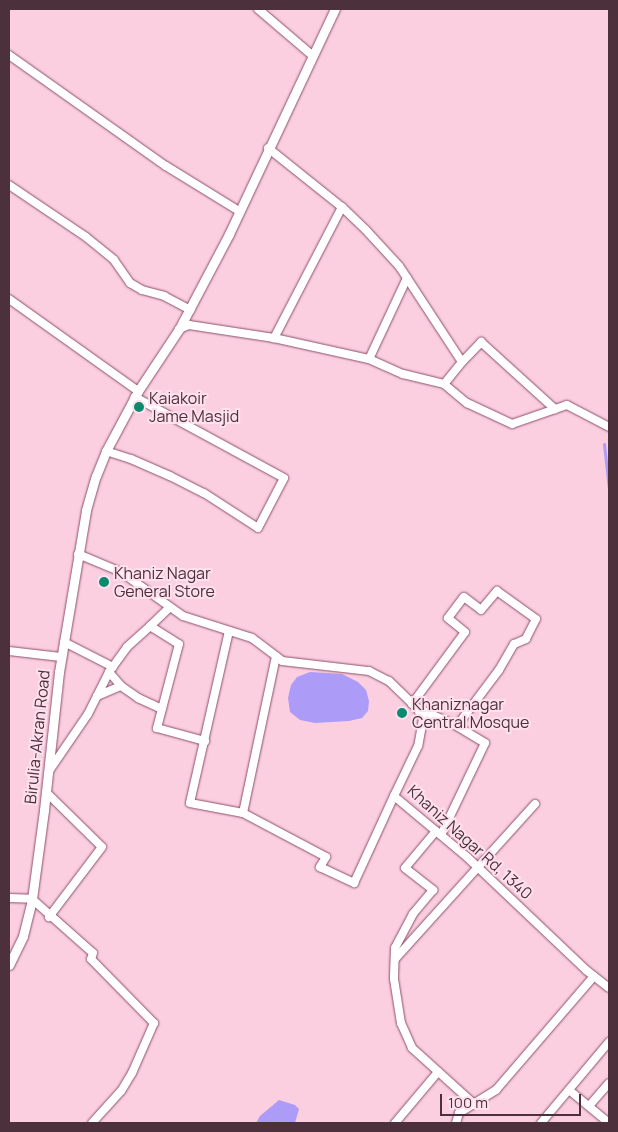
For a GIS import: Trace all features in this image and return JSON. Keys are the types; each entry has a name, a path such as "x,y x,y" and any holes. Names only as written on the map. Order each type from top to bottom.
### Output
{"street":[{"path":"258,9 313,56"},
{"name":"Birulia-Akran Road","path":"9,965 23,936 32,899 61,657 78,554 86,510 106,451 136,394 190,310 336,9"},
{"path":"9,55 166,166 239,211"},
{"path":"268,148 342,207 377,241 406,278 462,362"},
{"path":"9,184 86,237 114,260 130,283 142,290 164,296 190,310"},
{"path":"274,338 342,207"},
{"path":"369,359 406,278"},
{"path":"9,299 136,394 284,478 258,528 204,493 131,459 106,451"},
{"path":"179,329 189,325 274,338 369,359 403,374 444,384 467,403 512,424 567,405 609,427"},
{"path":"444,384 481,342 555,409"},
{"path":"78,554 121,572 170,607 201,623 252,638 282,662 310,666 348,667 369,671 389,681 415,706 458,726 484,743 438,833 405,868 433,890 413,914 395,948 394,979 401,1023 412,1048 474,1104"},
{"path":"415,706 465,632 448,618 458,604 464,597 481,610 497,592 536,619 526,639 514,644 499,670 458,726"},
{"path":"47,778 51,767 88,714 111,670 127,647 170,607"},
{"path":"150,626 179,644 157,728 205,741"},
{"path":"229,631 190,803 243,813 326,857 320,867 354,883 394,796"},
{"path":"64,642 111,670 121,686 138,698 162,708"},
{"path":"9,651 61,657"},
{"path":"243,813 276,656"},
{"path":"97,696 121,686"},
{"name":"Khaniz Nagar Rd, 1340","path":"415,706 423,719 418,746 394,796 478,868 609,988"},
{"path":"46,792 102,847 50,917"},
{"path":"395,959 535,804"},
{"path":"9,898 32,899 50,917 93,953 90,959 154,1022 132,1073 121,1090 92,1123"},
{"path":"456,1123 459,1113 496,1090 594,976"},
{"path":"541,1123 609,1042"},
{"path":"395,1123 438,1072"},
{"path":"589,1106 609,1082"},
{"path":"569,1090 609,1123"}],"shaded area":[{"path":"310,672 342,674 358,682 366,690 369,701 368,711 362,718 349,721 315,723 300,720 290,712 288,698 291,685 297,677"},
{"path":"279,1100 295,1105 299,1109 295,1123 256,1123 260,1116"}],"waterway":[{"path":"604,444 609,489"}],"place":[{"name":"Kaiakoir Jame Masjid","path":"139,407"},
{"name":"Khaniz Nagar General Store","path":"104,582"},
{"name":"Khaniznagar Central Mosque","path":"402,713"}]}
